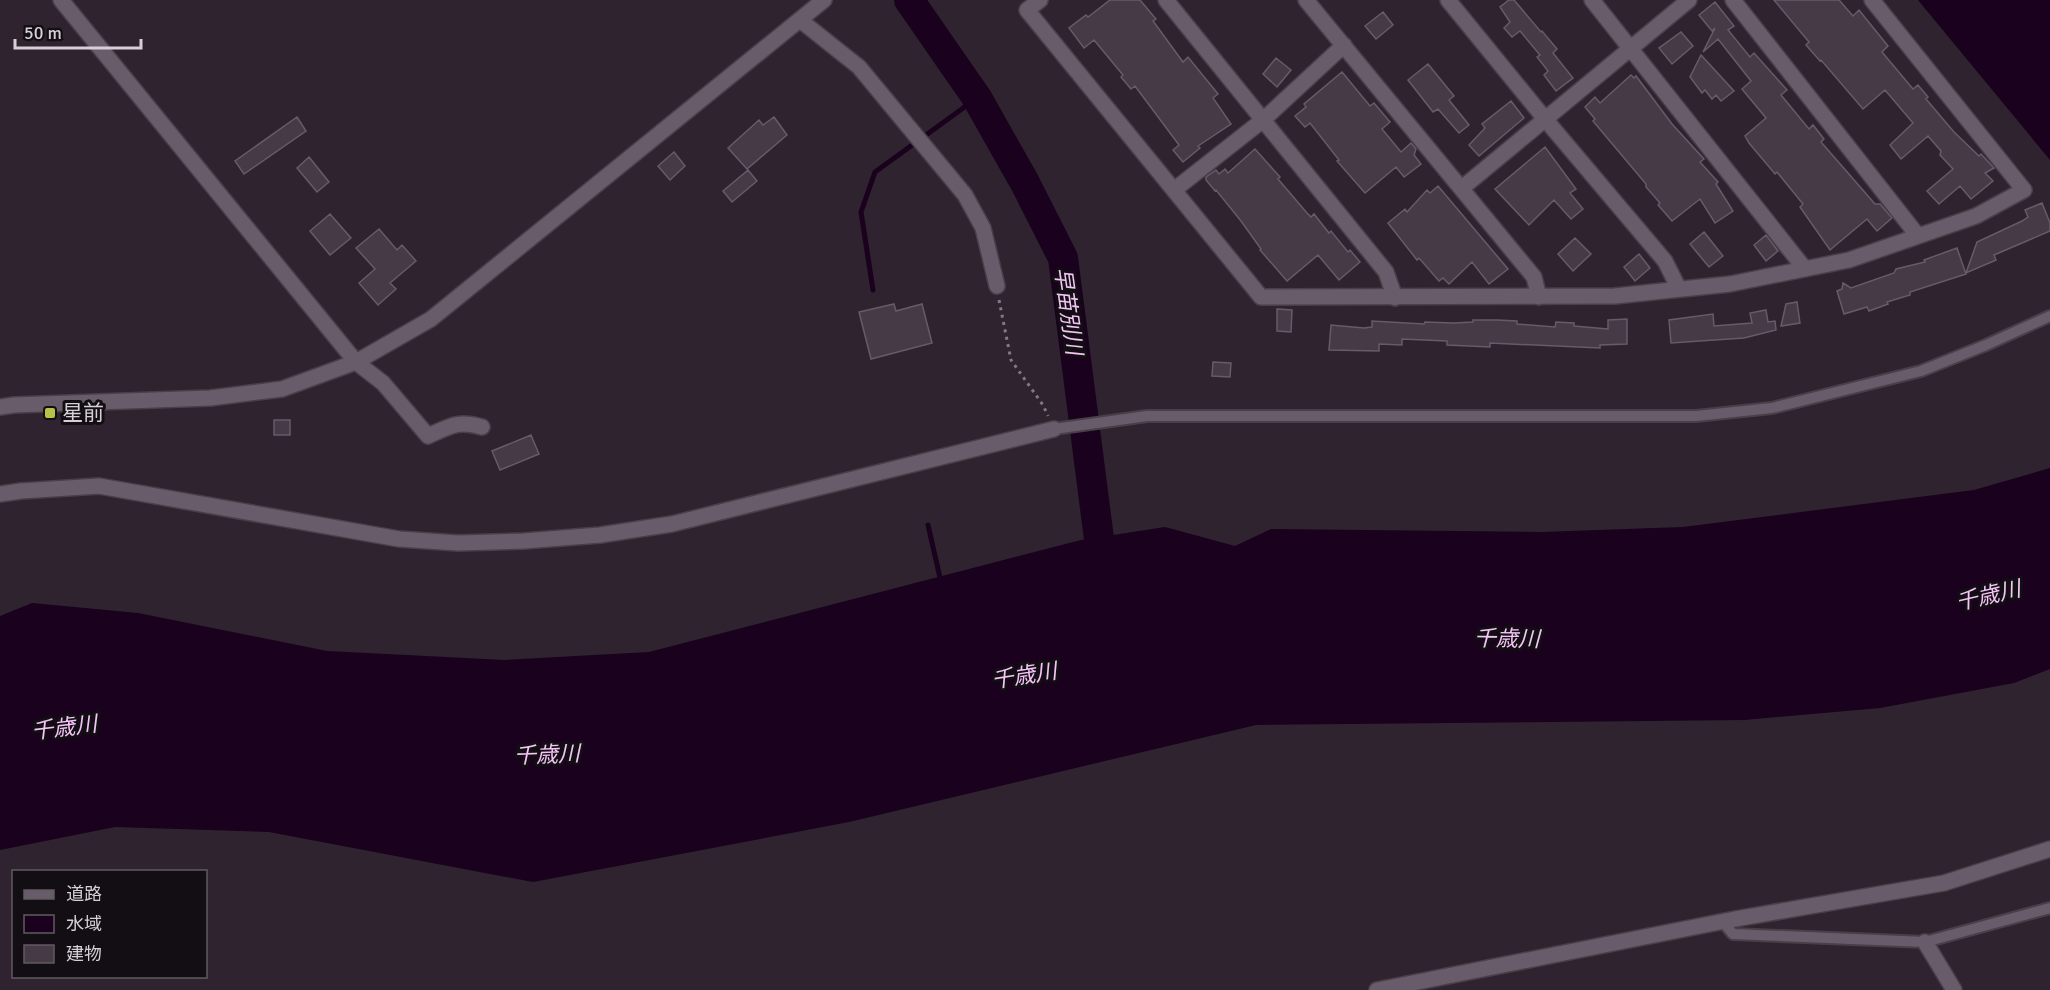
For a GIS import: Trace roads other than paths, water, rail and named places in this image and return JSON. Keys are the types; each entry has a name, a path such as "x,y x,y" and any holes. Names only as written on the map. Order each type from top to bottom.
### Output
{"street":[{"path":"61,0 356,362 383,383 428,436 449,426 466,422 482,427"},
{"path":"1040,0 1027,10 1261,297 1395,298 1615,296 1730,284 1849,260 1976,216 2024,190 1872,0"},
{"path":"1167,0 1386,272 1395,298"},
{"path":"1306,0 1534,277 1539,297"},
{"path":"1448,0 1665,261 1679,289"},
{"path":"1592,0 1805,269"},
{"path":"1462,188 1689,0"},
{"path":"1733,0 1918,236"},
{"path":"0,407 210,399 282,389 356,362 431,319 820,3"},
{"path":"800,20 859,67 965,195 983,228 997,286"},
{"path":"1174,190 1263,120 1344,45"},
{"path":"0,494 99,486 399,539 458,543 524,541 600,535 672,524 1054,429"},
{"path":"1377,990 1723,922 1944,883 2050,849"},
{"path":"1925,942 1954,990"}],"lane":[{"path":"1054,429 1147,416 1696,416 1772,408 1921,371 2050,316"},
{"path":"1723,922 1733,934 1925,942 2050,908"}],"water":[{"path":"1918,0 2050,0 2050,160"},
{"name":"千歳川","path":"2050,468 2050,669 2014,683 1880,708 1744,720 1256,725 849,822 533,882 269,832 115,827 0,850 0,616 32,603 138,613 327,651 505,660 649,652 1081,540 1165,527 1235,546 1271,529 1541,532 1683,527 1974,490"}],"waterway":[{"name":"早苗別川","path":"909,0 977,98 1025,183 1063,258 1104,578"},
{"path":"873,290 861,212 875,172 977,98"},
{"path":"928,525 941,582"}],"place":[{"name":"星前","path":"50,413"}]}
